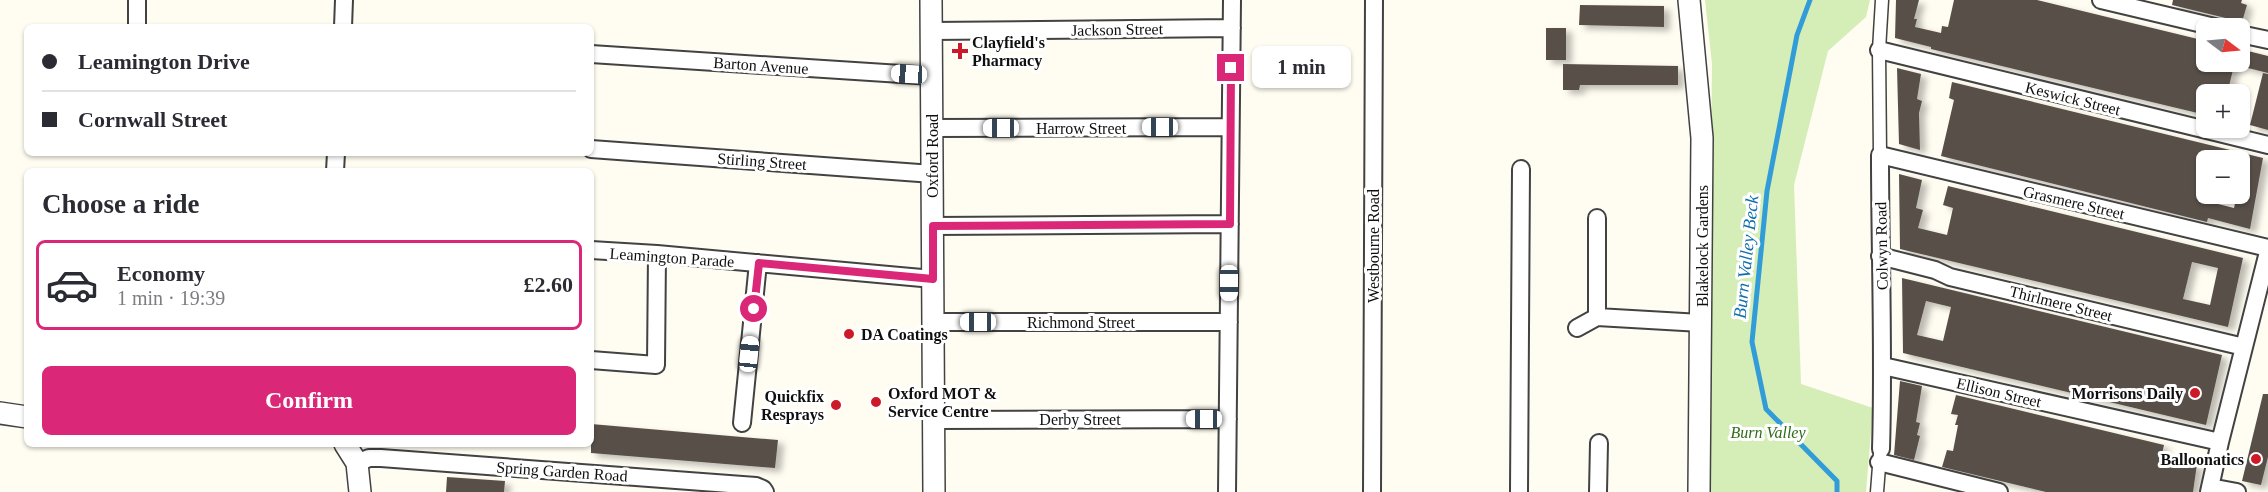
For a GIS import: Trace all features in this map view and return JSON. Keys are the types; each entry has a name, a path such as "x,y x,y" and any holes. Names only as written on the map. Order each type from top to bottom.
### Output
{"street":[{"path":"137,0 137,24"},
{"path":"343,24 344,0"},
{"name":"Oxford Road","path":"931,0 934,492"},
{"path":"1227,492 1232,0"},
{"name":"Westbourne Road","path":"1372,492 1374,0"},
{"name":"Blakelock Gardens","path":"1689,0 1702,138 1699,492"},
{"name":"Colwyn Road","path":"1877,492 1883,366 1879,50 1882,0"},
{"path":"2101,0 2196,23"},
{"name":"Jackson Street","path":"931,31 1232,28"},
{"path":"2250,36 2268,40"},
{"name":"Keswick Street","path":"1879,50 2268,146"},
{"name":"Barton Avenue","path":"594,54 932,76"},
{"name":"Harrow Street","path":"933,128 1230,127"},
{"name":"Stirling Street","path":"594,149 933,174"},
{"name":"Grasmere Street","path":"1880,155 2268,250"},
{"path":"1520,492 1521,169"},
{"path":"1597,218 1597,317"},
{"path":"933,226 1230,224"},
{"name":"Leamington Parade","path":"594,250 933,279"},
{"path":"2237,492 2210,489 2244,347 2260,313 2268,250"},
{"path":"594,360 656,364 657,254"},
{"name":"Thirlmere Street","path":"1880,256 1935,270 1950,277 2244,347"},
{"path":"742,423 759,263"},
{"path":"1577,328 1597,317 1701,323"},
{"name":"Richmond Street","path":"933,322 1229,322"},
{"name":"Ellison Street","path":"1883,366 2220,442"},
{"path":"0,413 24,417"},
{"name":"Derby Street","path":"933,420 1228,419"},
{"path":"1598,492 1599,443"},
{"path":"347,447 357,463 360,492"},
{"path":"1880,455 1999,492"},
{"name":"Spring Garden Road","path":"357,463 369,458 381,458 756,486 765,492"}],"green space":[{"name":"Burn Valley","path":"1705,0 1870,0 1866,17 1828,51 1794,185 1801,384 1873,408 1866,492 1710,492 1712,64"}],"building":[{"path":"1896,0 1919,0 1914,19 1917,19 1915,27 1941,33 1942,26 1948,27 1954,0 2037,0 2196,39 2196,72 2232,72 2230,84 2196,84 2196,113 1931,49 1931,47 1895,38"},
{"path":"2173,0 2242,0 2241,3 2247,5 2243,18 2226,18 2172,5"},
{"path":"1580,5 1664,6 1664,27 1579,25"},
{"path":"1546,28 1566,28 1566,60 1546,60"},
{"path":"2250,52 2268,56 2268,73 2250,68"},
{"path":"1563,64 1678,66 1678,85 1580,85 1579,90 1563,90"},
{"path":"1897,68 1921,74 1917,99 1922,101 1919,113 1920,150 1899,144"},
{"path":"2263,73 2268,74 2268,130 2250,125"},
{"path":"1952,82 2230,150 2196,150 2196,204 2218,204 2234,208 2235,204 2250,204 2250,155 2263,158 2250,229 2208,218 2207,222 1941,156 1954,100 1949,98"},
{"path":"1899,174 1922,180 1916,208 1923,210 1918,228 1947,235 1953,208 1943,205 1948,186 2243,258 2228,327 1900,249","holes":["2192,262 2218,268 2210,305 2183,299"]},
{"path":"1902,278 2222,355 2206,425 1903,353","holes":["1926,301 1951,307 1943,341 1917,335"]},
{"path":"1900,381 1922,386 1916,422 1920,423 1917,435 1920,436 1914,460 1894,455"},
{"path":"2263,394 2268,394 2268,457 2261,485 2242,481"},
{"path":"1956,395 2164,445 2161,458 2197,464 2193,492 2046,492 1942,467 1947,450 1953,451 1958,415 1951,414"},
{"path":"594,424 778,440 775,468 591,453 591,447 594,447"},
{"path":"447,477 505,481 504,492 446,492"}],"waterway":[{"name":"Burn Valley Beck","path":"1810,0 1797,35 1767,191 1752,342 1766,409 1837,481 1837,492"}],"place":[{"name":"Clayfield's Pharmacy","path":"960,51"},
{"name":"DA Coatings","path":"849,334"},
{"name":"Morrisons Daily","path":"2195,393"},
{"name":"Oxford MOT & Service Centre","path":"876,402"},
{"name":"Quickfix Resprays","path":"836,405"},
{"name":"Balloonatics","path":"2256,459"}],"route":[{"path":"754,309 759,263 933,279 933,226 1230,224 1231,68"}]}
